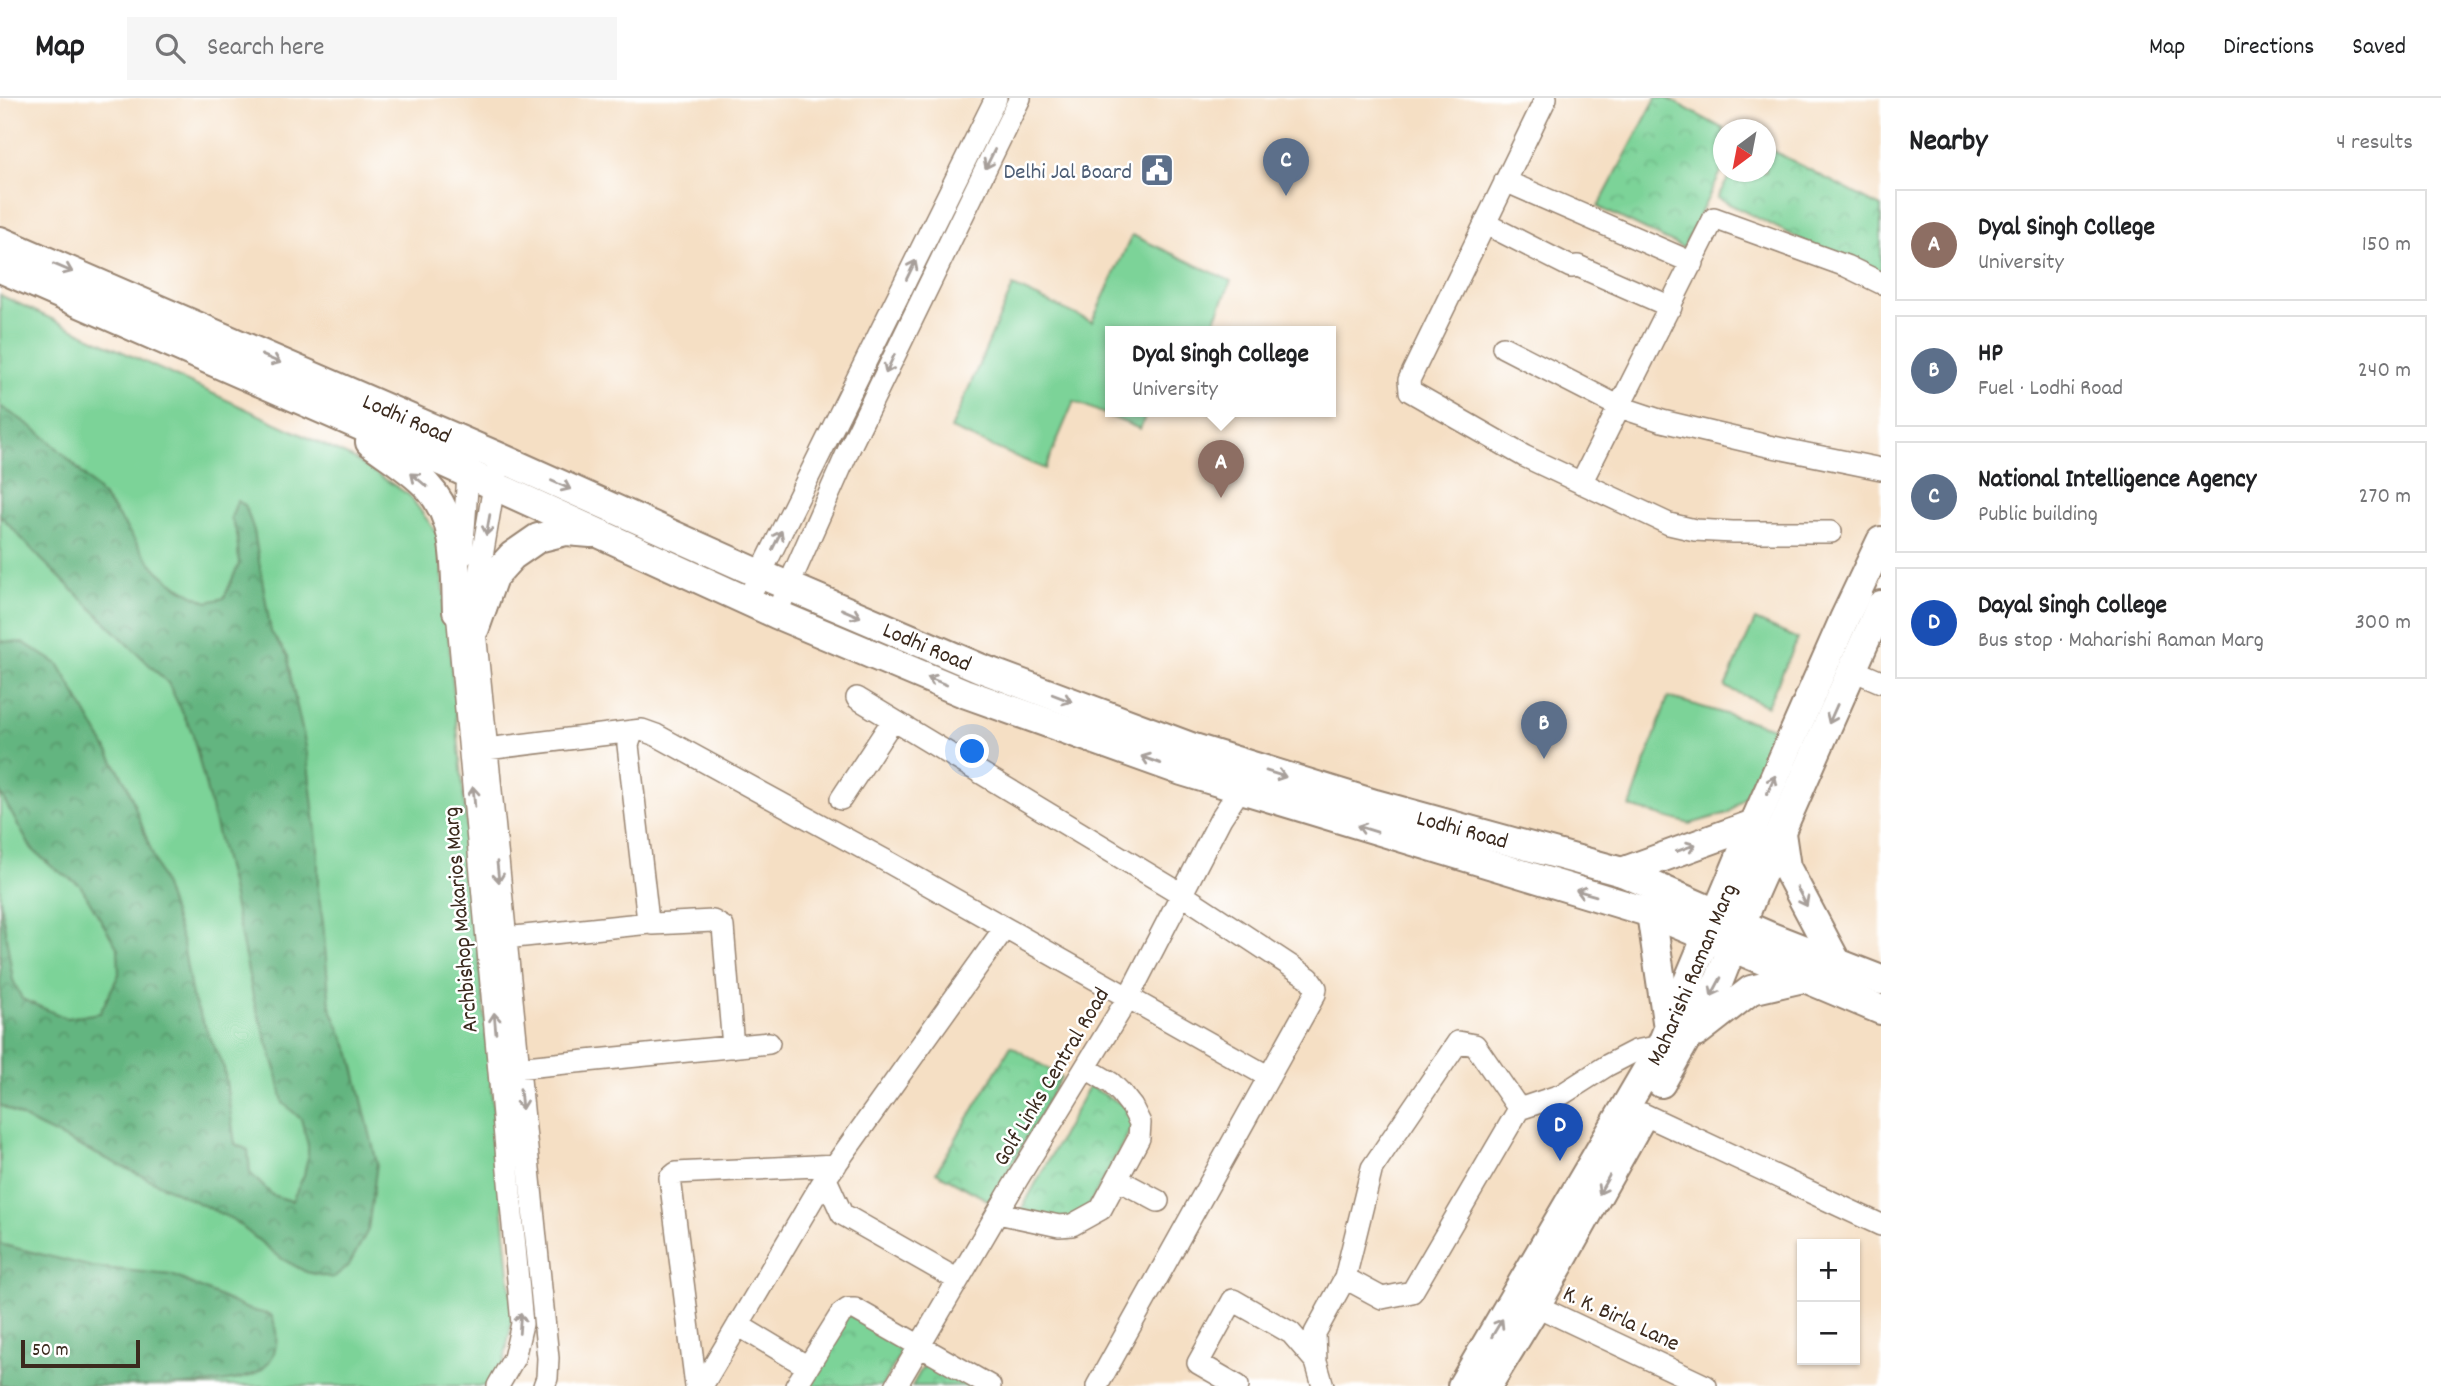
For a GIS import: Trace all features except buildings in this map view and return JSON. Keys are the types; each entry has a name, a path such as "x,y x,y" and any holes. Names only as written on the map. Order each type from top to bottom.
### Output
{"main road":[{"name":"Lodhi Road","path":"0,241 980,668 1191,747 1375,804 1622,872 1738,936 1837,963 1881,980"},
{"name":"Lodhi Road","path":"0,268 468,473 776,614 964,692 1169,767 1651,912 1712,924"},
{"path":"339,416 426,485 445,510 466,620"},
{"path":"466,620 493,577 512,556 538,538 566,531 604,535"},
{"name":"Maharishi Raman Marg","path":"1462,1386 1526,1301 1643,1114 1712,924 1845,617 1881,541"},
{"name":"Maharishi Raman Marg","path":"1487,1386 1526,1301 1672,1038 1719,981 1754,892 1881,605"},
{"path":"1622,872 1754,824"},
{"path":"1781,834 1786,867 1837,963"},
{"path":"1651,912 1672,1038 1751,990 1803,978"},
{"path":"1738,936 1803,978 1881,1010"}],"street":[{"path":"747,601 996,98"},
{"path":"776,614 902,337 1020,98"},
{"path":"1546,98 1409,380 1410,391 1524,456 1669,524 1688,529 1733,532 1831,532"},
{"path":"1506,181 1693,263"},
{"path":"1581,483 1714,218 1846,266 1881,283"},
{"path":"1486,224 1571,267 1578,265 1671,307"},
{"path":"1503,347 1620,408 1755,443 1881,468"},
{"name":"Archbishop Makarios Marg","path":"471,445 468,473 466,620 508,1069 548,1358 544,1386"},
{"name":"Archbishop Makarios Marg","path":"498,1386 514,1358 522,1324 508,1069 505,938 486,749 466,620 473,611 499,457"},
{"path":"1853,670 1881,682"},
{"path":"857,698 1183,895 1313,982 1315,994 1097,1386"},
{"path":"841,799 893,720"},
{"path":"486,749 642,730 656,735 890,863 1269,1077"},
{"path":"633,731 628,745 647,918 650,923"},
{"name":"Golf Links Central Road","path":"896,1386 1128,998 1222,818 1240,789"},
{"path":"505,938 650,923 713,921 720,924 723,927 733,1046"},
{"path":"702,1386 831,1172 1004,929"},
{"path":"1345,1278 1382,1298 1412,1292 1519,1109 1561,1095 1635,1051 1672,1038"},
{"path":"1323,1386 1316,1362 1315,1333 1345,1278 1372,1167 1458,1042 1475,1045 1519,1109"},
{"path":"508,1069 769,1043"},
{"path":"998,1213 1059,1226 1072,1225 1101,1209 1139,1138 1140,1123 1121,1093 1111,1083 1086,1068"},
{"path":"1643,1114 1881,1225"},
{"path":"831,1172 842,1214 958,1280"},
{"path":"696,1386 670,1178 676,1173 831,1172"},
{"path":"1117,1179 1158,1201"},
{"path":"1237,1386 1198,1363 1233,1300 1291,1332 1316,1362"},
{"name":"K. K. Birla Lane","path":"1526,1301 1706,1386"},
{"path":"796,1386 841,1314 848,1309 855,1309 990,1386"},
{"path":"738,1325 808,1367"}],"green space":[{"path":"1656,98 1667,98 1713,123 1713,182 1716,182 1683,248 1598,207"},
{"path":"1776,152 1881,207 1881,279 1717,198 1726,182 1776,182"},
{"path":"1132,235 1231,281 1212,326 1105,326 1105,414 1074,401 1045,469 951,429 1013,286 1092,322"},
{"path":"0,295 352,458 409,495 439,536 513,1316 503,1367 492,1386 0,1386"},
{"path":"0,406 36,430 72,463 104,498 158,570 187,592 208,602 224,598 239,564 237,534 231,518 237,501 245,505 254,531 271,632 288,656 306,747 318,849 318,891 330,1007 351,1054 377,1163 368,1230 349,1265 333,1278 306,1272 282,1259 232,1219 0,1105 0,898 13,980 22,999 66,1018 100,1013 119,974 118,949 80,885 52,867 31,848 0,793 0,641 24,643 59,665 127,785 183,944 192,997 224,1068 235,1144 248,1150 250,1173 272,1195 292,1201 304,1175 308,1156 301,1119 283,1103 276,1070 254,1001 230,883 192,732 168,683 41,559 0,515"},
{"path":"1112,417 1145,417 1140,429"},
{"path":"1755,620 1798,639 1767,706 1725,687"},
{"path":"1668,697 1777,729 1746,796 1728,813 1690,824 1630,807"},
{"path":"1011,1046 1061,1077 991,1202 936,1172"},
{"path":"1089,1086 1139,1114 1070,1240 1020,1212"},
{"path":"0,1244 92,1267 172,1275 247,1309 271,1315 276,1332 273,1355 263,1369 255,1374 213,1383 163,1386 0,1386"},
{"path":"847,1313 906,1344 882,1386 804,1386"},
{"path":"927,1360 973,1386 912,1386"}],"place":[{"name":"Delhi Jal Board","path":"1157,170"},
{"name":"National Intelligence Agency","path":"1286,196"},
{"name":"Dyal Singh College","path":"1221,498"},
{"name":"HP","path":"1544,759"},
{"name":"Dayal Singh College","path":"1560,1161"}]}
